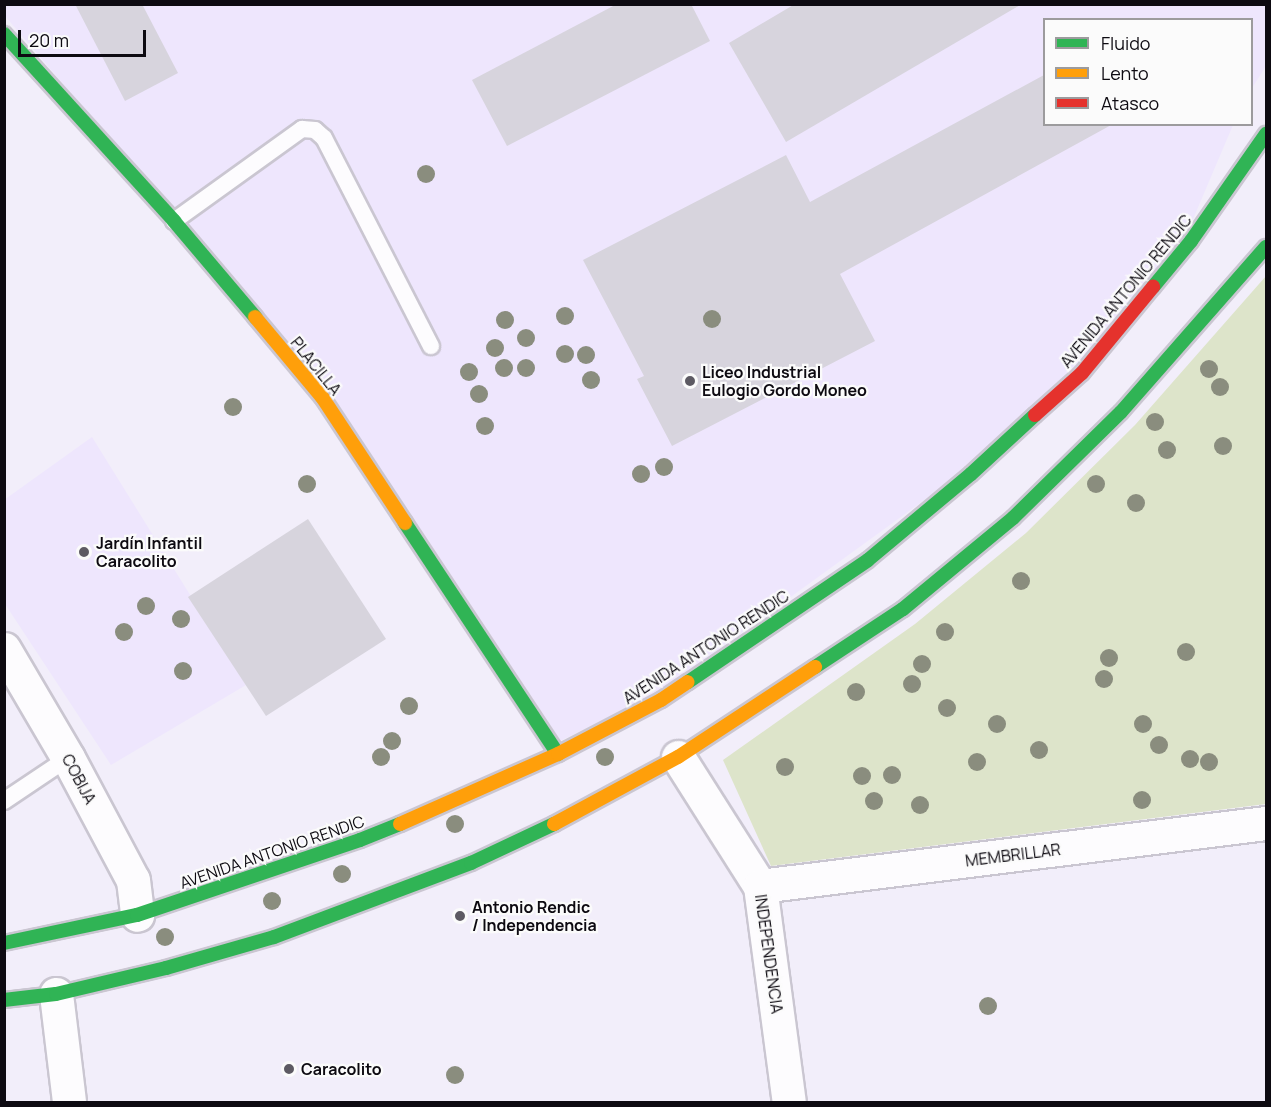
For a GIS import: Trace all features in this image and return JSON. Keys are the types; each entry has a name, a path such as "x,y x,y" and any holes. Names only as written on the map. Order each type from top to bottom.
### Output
{"main road":[{"name":"PLACILLA","path":"4,34 174,221 322,398 558,754"},
{"name":"AVENIDA ANTONIO RENDIC","path":"4,943 137,915 249,880 360,840 459,799 558,754 661,700 868,560 971,474 1082,374 1191,241 1266,134"},
{"path":"4,1000 56,994 166,968 274,937 381,899 471,863 559,822 678,757 903,609 1013,518 1121,412 1266,247"}],"street":[{"name":"COBIJA","path":"4,649 68,758 133,880 137,915"},
{"name":"INDEPENDENCIA","path":"678,757 760,886 789,1102"},
{"name":"MEMBRILLAR","path":"760,886 1266,823"},
{"path":"56,994 69,1102"}],"lane":[{"path":"174,221 302,129 315,130 324,138 431,346"},
{"path":"4,801 68,758"}],"shaded area":[{"name":"Liceo Industrial Eulogio Gordo Moneo","path":"1266,4 1266,66 1253,86 1253,18 1043,18 1043,126 1233,126 1185,238 1077,369 967,469 657,694 558,742 327,394 5,16 4,5"},
{"name":"Jardín Infantil Caracolito","path":"92,437 246,685 111,765 5,604 4,500"}],"green space":[{"path":"1266,276 1266,804 771,866 723,760 915,624 1026,533 1135,425"}],"building":[{"path":"75,4 142,4 178,73 125,101"},
{"path":"617,4 691,4 710,41 507,146 472,80"},
{"path":"795,4 1022,4 786,142 729,43"},
{"path":"1043,76 1043,126 1109,126 840,274 875,341 672,446 637,379 644,376 583,260 786,155 810,202"},
{"path":"308,519 386,639 266,716 188,597"}],"traffic: fast":[{"path":"4,34 174,221 255,317"},
{"path":"1153,287 1191,241 1266,134"},
{"path":"815,667 903,609 1013,518 1121,412 1266,247"},
{"path":"688,682 868,560 971,474 1035,415"},
{"path":"405,523 558,754"},
{"path":"4,943 137,915 360,840 400,824"},
{"path":"4,1000 56,994 166,968 274,937 471,863 554,824"}],"traffic: slow":[{"path":"255,317 322,397 405,523"},
{"path":"554,824 678,757 815,667"},
{"path":"400,824 558,754 661,700 688,682"}],"traffic: jam":[{"path":"1035,415 1082,373 1153,287"}],"place":[{"name":"Liceo Industrial Eulogio Gordo Moneo","path":"690,381"},
{"name":"Jardín Infantil Caracolito","path":"84,552"},
{"name":"Antonio Rendic / Independencia","path":"460,916"},
{"name":"Caracolito","path":"289,1069"}]}
